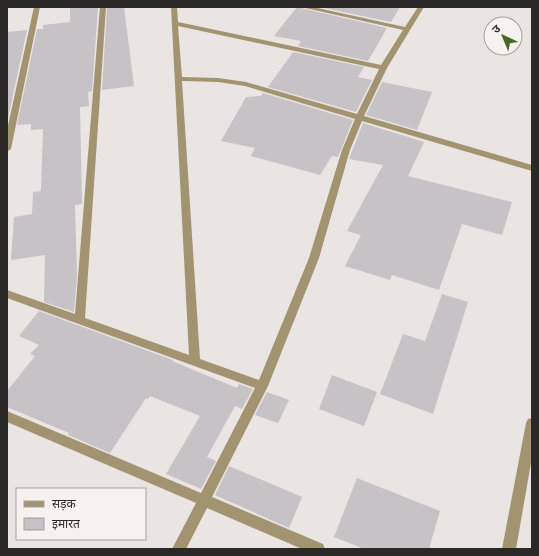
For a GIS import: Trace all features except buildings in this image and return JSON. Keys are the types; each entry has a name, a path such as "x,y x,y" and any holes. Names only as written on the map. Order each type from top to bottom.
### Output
{"street":[{"path":"7,149 37,7"},
{"path":"80,321 103,7"},
{"path":"174,7 195,362"},
{"path":"304,7 408,29"},
{"path":"179,549 203,499 262,386 314,258 346,150 360,118 384,68 421,7"},
{"path":"174,23 384,68"},
{"path":"178,79 218,80 246,84 532,168"},
{"path":"7,294 262,386"},
{"path":"7,416 318,549"},
{"path":"509,549 532,423"}]}
